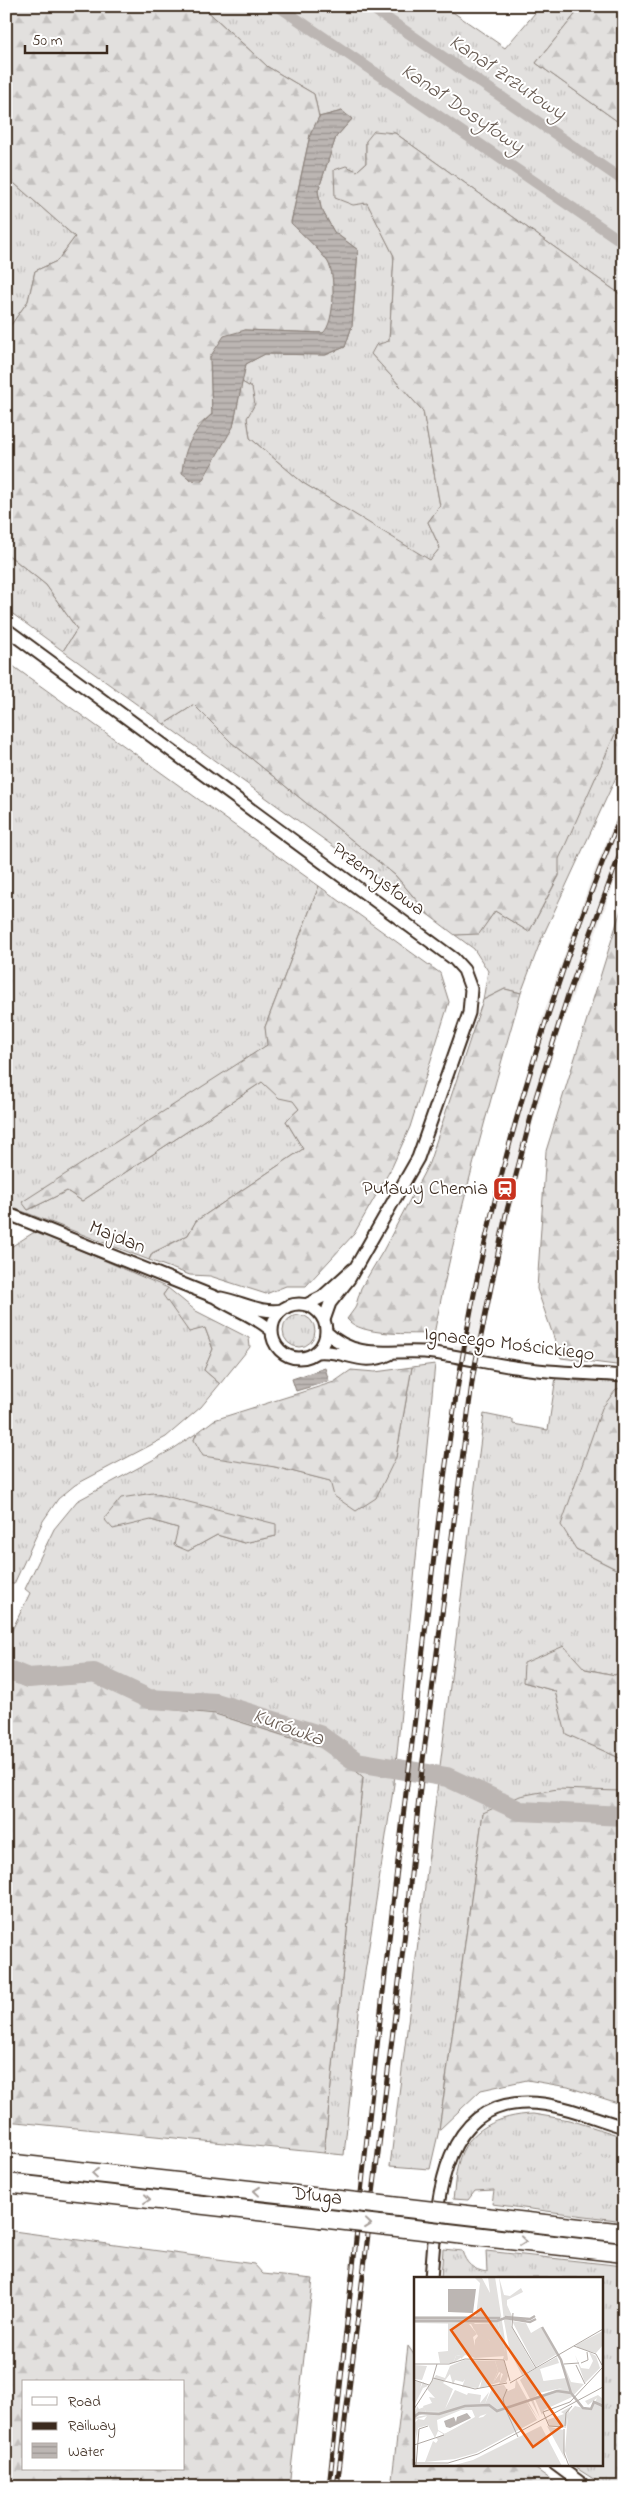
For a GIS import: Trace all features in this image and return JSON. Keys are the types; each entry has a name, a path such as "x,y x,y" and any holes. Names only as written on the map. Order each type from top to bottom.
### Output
{"highway":[{"name":"Długa","path":"6,2163 624,2232"},
{"name":"Długa","path":"6,2183 624,2253"}],"street":[{"name":"Przemysłowa","path":"6,630 454,958 464,970 471,989 469,1013 427,1136 408,1179 343,1288 330,1304 325,1326"},
{"name":"Majdan","path":"6,1213 215,1297 240,1302 260,1310 282,1310"},
{"name":"Przemysłowa","path":"306,1305 322,1297 340,1278 354,1268"},
{"name":"Majdan","path":"215,1297 235,1310 257,1319 272,1331"},
{"path":"293,1305 306,1305 316,1311 325,1326 324,1342 317,1352 305,1358 285,1355 277,1347 272,1331 274,1319 282,1310 293,1305"},
{"name":"Ignacego Mościckiego","path":"325,1326 342,1344 362,1351 390,1354 432,1353 520,1368 624,1376"},
{"name":"Ignacego Mościckiego","path":"317,1352 332,1351 370,1361 390,1354"},
{"path":"431,2277 442,2186 448,2161 460,2136 479,2117 505,2105 529,2103 549,2105 624,2127"},
{"path":"558,2466 586,2487"}],"shaded area":[{"path":"624,798 624,857 560,1031 529,1136 487,1315 481,1350 488,1352 486,1354 455,1348 454,1345 462,1346 494,1195 542,1025 540,1024 591,879"}],"green space":[{"path":"6,6 202,6 268,67 314,94 319,117 310,135 291,222 320,252 331,268 333,299 328,328 324,333 245,330 210,357 212,414 196,428 233,427 242,382 252,388 255,404 247,418 250,438 303,483 430,560 440,548 428,522 440,506 423,411 371,354 376,345 389,341 394,256 367,203 353,205 335,198 334,170 346,166 357,171 366,163 366,141 374,131 395,133 624,297 624,714 559,859 559,875 529,932 495,911 479,934 455,935 430,916 395,875 231,742 194,705 164,724 63,651 77,629 46,585 6,553 6,332 28,301 35,271 57,261 75,237 6,176"},
{"path":"202,6 444,6 505,48 541,6 582,6 536,63 624,126 624,297 395,133 366,141 366,163 357,171 367,202 394,256 389,341 371,354 423,411 440,506 428,522 440,548 430,561 303,483 250,438 247,418 252,388 242,382 246,364 265,354 326,355 345,347 352,326 358,250 334,232 321,208 318,191 336,137 352,119 342,111 319,117 314,94 268,67"},
{"path":"582,6 624,6 624,126 536,63"},
{"path":"6,176 75,237 57,261 35,271 28,301 6,332"},
{"path":"6,553 46,585 77,629 63,651 6,609"},
{"path":"6,661 319,886 265,1027 268,1045 23,1202 28,1210 67,1191 82,1201 262,1082 279,1097 293,1100 299,1109 286,1121 303,1149 196,1221 188,1235 152,1253 149,1260 6,1205"},
{"path":"194,705 231,742 395,875 430,916 164,724"},
{"path":"624,714 624,760 541,940 521,993 505,989 483,1000 488,971 474,949 455,935 479,933 495,911 529,932 559,876 558,859"},
{"path":"319,886 440,973 449,1002 410,1127 392,1167 354,1234 306,1286 286,1286 266,1294 210,1276 190,1275 149,1260 152,1254 188,1235 196,1221 303,1149 286,1121 299,1109 293,1101 279,1098 262,1082 82,1201 67,1191 28,1210 22,1202 267,1045 265,1027"},
{"path":"624,900 624,1366 561,1358 537,1289 546,1151"},
{"path":"505,989 521,993 485,1120 452,1248 434,1334 388,1333 363,1329 347,1319 355,1308 361,1288 383,1251 429,1163 483,1000"},
{"path":"36,1231 168,1288 163,1295 205,1328 213,1349 204,1370 220,1384 201,1407 166,1437 75,1485 58,1499 43,1521 14,1584 6,1583 6,1250"},
{"path":"168,1288 196,1311 249,1338 250,1347 220,1384 204,1370 213,1349 205,1328 189,1332 163,1295"},
{"path":"299,1315 311,1319 315,1331 311,1343 299,1347 287,1343 283,1331 287,1319"},
{"path":"435,1364 394,1784 359,2011 344,2155 324,2153 363,1777 332,1751 215,1714 146,1707 98,1682 26,1687 6,1679 6,1634 10,1634 30,1593 25,1589 54,1529 77,1501 173,1449 197,1433 194,1440 275,1467 331,1481 396,1457 412,1367","holes":["151,1520 276,1536 244,1543 217,1535 188,1551 178,1528"]},
{"path":"412,1367 396,1457 376,1498 356,1511 334,1496 330,1481 275,1467 203,1456 194,1440 197,1433 214,1420 334,1382 351,1370 375,1372"},
{"path":"556,1377 586,1382 588,1377 624,1381 624,1385 615,1391 576,1549 624,1573 624,1669 615,1675 585,1669 523,1682 555,1691 567,1734 624,1760 624,1793 619,1791 483,1813 439,2130 430,2169 390,2166 484,1414 513,1420 513,1424 548,1430"},
{"path":"624,1385 624,1573 576,1549 561,1525 602,1408 615,1391"},
{"path":"153,1493 276,1524 276,1536 244,1543 217,1535 188,1551 174,1545 178,1528 151,1520 113,1529 104,1519 121,1498"},
{"path":"564,1646 585,1669 615,1675 624,1669 624,1760 566,1734 555,1691 523,1682 524,1663"},
{"path":"6,1679 26,1687 98,1682 146,1707 215,1714 332,1751 363,1777 324,2153 6,2121"},
{"path":"557,1789 619,1791 624,1793 624,2105 568,2087 527,2080 481,2090 439,2130 483,1813 520,1796"},
{"path":"533,2114 570,2120 624,2137 624,2221 492,2204 494,2190 475,2191 468,2200 453,2199 458,2164 468,2142 486,2126 497,2121 508,2117"},
{"path":"42,2175 310,2205 310,2209 41,2180"},
{"path":"486,2225 624,2240 624,2245 486,2229"},
{"path":"6,2230 254,2264 263,2274 313,2279 289,2487 6,2487"},
{"path":"443,2249 462,2251 471,2266 487,2272 486,2251 624,2266 624,2487 606,2487 573,2466 602,2466 602,2277 441,2277"},
{"path":"408,2346 414,2355 414,2466 532,2466 561,2487 391,2487"}],"water":[{"path":"342,111 352,119 336,137 318,191 321,208 334,232 358,250 352,326 345,347 325,355 265,354 246,364 233,427 202,481 191,480 182,473 185,455 195,434 212,414 210,357 224,336 245,330 323,333 327,328 333,299 331,268 320,252 291,223 310,135 319,117"},
{"path":"325,1368 329,1381 296,1391 292,1379"}],"waterway":[{"name":"Kanał Dosyłowy","path":"278,6 624,243"},
{"name":"Kanał Zrzutowy","path":"369,6 624,181"},
{"name":"Kurówka","path":"6,1669 28,1678 94,1673 149,1699 216,1703 319,1735 357,1762 447,1777 520,1811 624,1816"}],"railway":[{"path":"329,2487 391,1923 433,1565 465,1340 490,1223 521,1102 558,983 624,808"},
{"path":"337,2487 404,1941 423,1760 473,1375 506,1214 536,1097 568,995 624,843"}],"place":[{"name":"Puławy Chemia","path":"505,1189"}]}
